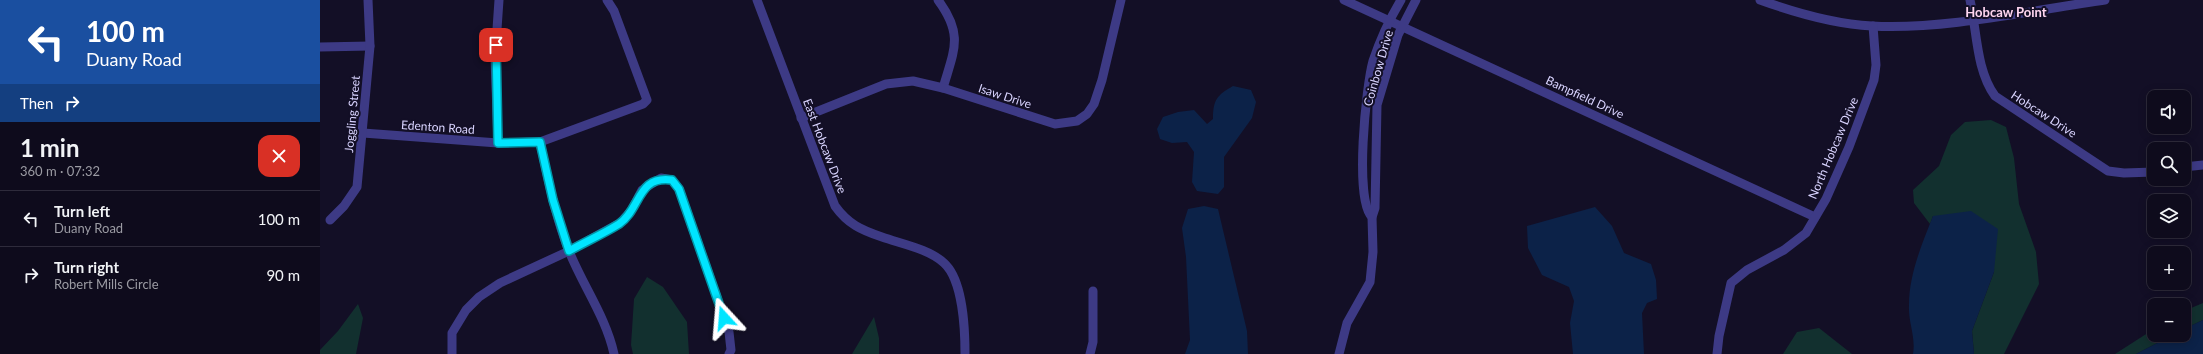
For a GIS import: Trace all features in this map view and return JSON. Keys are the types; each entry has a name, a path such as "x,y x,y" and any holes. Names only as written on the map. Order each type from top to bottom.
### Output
{"street":[{"name":"Joggling Street","path":"330,220 344,206 357,187 370,46 368,0"},
{"path":"498,143 495,58 499,0"},
{"name":"Edenton Road","path":"363,133 498,143 540,142 643,104 647,100 614,11 607,0"},
{"name":"East Hobcaw Drive","path":"757,0 825,183 835,206 856,228 920,250 944,262 950,269 959,292 965,354"},
{"path":"938,0 946,11 955,32 956,40 943,88"},
{"name":"Isaw Drive","path":"801,118 886,84 913,81 943,88 1049,122 1068,124 1077,121 1088,114 1094,104 1102,80 1121,0"},
{"name":"Bampfield Drive","path":"1344,0 1403,25 1815,217"},
{"name":"Coinbow Drive","path":"1372,217 1367,209 1364,188 1362,148 1365,105 1373,63 1390,20 1400,0"},
{"name":"Coinbow Drive","path":"1339,354 1347,323 1370,282 1373,252 1372,217 1375,208 1378,106 1398,35 1416,0"},
{"path":"1760,0 1833,21 1873,26 1927,24 1974,19 2105,0"},
{"name":"Hobcaw Drive","path":"1970,0 1984,71 1988,86 1995,96 2108,171 2124,173 2147,172"},
{"name":"North Hobcaw Drive","path":"1717,354 1718,336 1731,283 1747,270 1784,250 1806,233 1826,199 1849,147 1874,80 1876,65 1873,26"},
{"path":"320,47 370,46"},
{"path":"540,142 553,200 569,251 610,337 614,354"},
{"path":"2191,167 2203,165"},
{"path":"452,354 452,332 466,310 478,297 500,283 569,251 620,223 631,212 642,190 661,178 672,180 679,189 729,332 733,353"},
{"path":"1090,354 1093,342 1092,291"}],"green space":[{"path":"1991,120 2006,127 2014,158 2019,204 2036,252 2039,284 2004,354 1974,354 1972,331 1994,272 1933,216 1930,224 1914,203 1913,190 1939,166 1951,135 1965,122"},
{"path":"647,277 663,287 687,322 689,354 633,354 631,345 634,299"},
{"path":"2203,303 2203,320 2191,326 2191,308"},
{"path":"358,304 363,318 356,354 320,354 320,350 338,331"},
{"path":"874,317 879,338 879,354 852,354"},
{"path":"1819,328 1852,354 1783,354 1797,332"},
{"path":"2147,333 2147,342 2159,342 2136,354 2115,354"}],"water":[{"path":"1233,86 1251,90 1256,102 1252,118 1224,157 1224,187 1218,194 1197,191 1192,182 1194,152 1187,142 1172,143 1160,139 1157,129 1163,117 1178,112 1194,110 1207,124 1213,119 1214,107 1217,99 1223,92"},
{"path":"1204,206 1218,209 1247,331 1248,354 1185,354 1190,340 1186,257 1182,228 1188,209"},
{"path":"1595,207 1612,226 1624,253 1651,264 1656,280 1657,299 1647,303 1642,313 1644,354 1573,354 1570,323 1574,301 1569,287 1542,275 1528,248 1527,226"},
{"path":"1971,211 1998,229 1994,272 1972,331 1974,354 1913,354 1914,342 1909,311 1911,282 1917,259 1933,216"},
{"path":"2203,320 2203,354 2136,354 2159,342 2191,342 2191,326"}],"district":[{"name":"Hobcaw Point","path":"2006,12"}],"route":[{"path":"496,45 495,58 498,143 540,142 553,200 569,251 620,223 631,212 642,190 661,178 672,180 679,189 724,318"}]}
